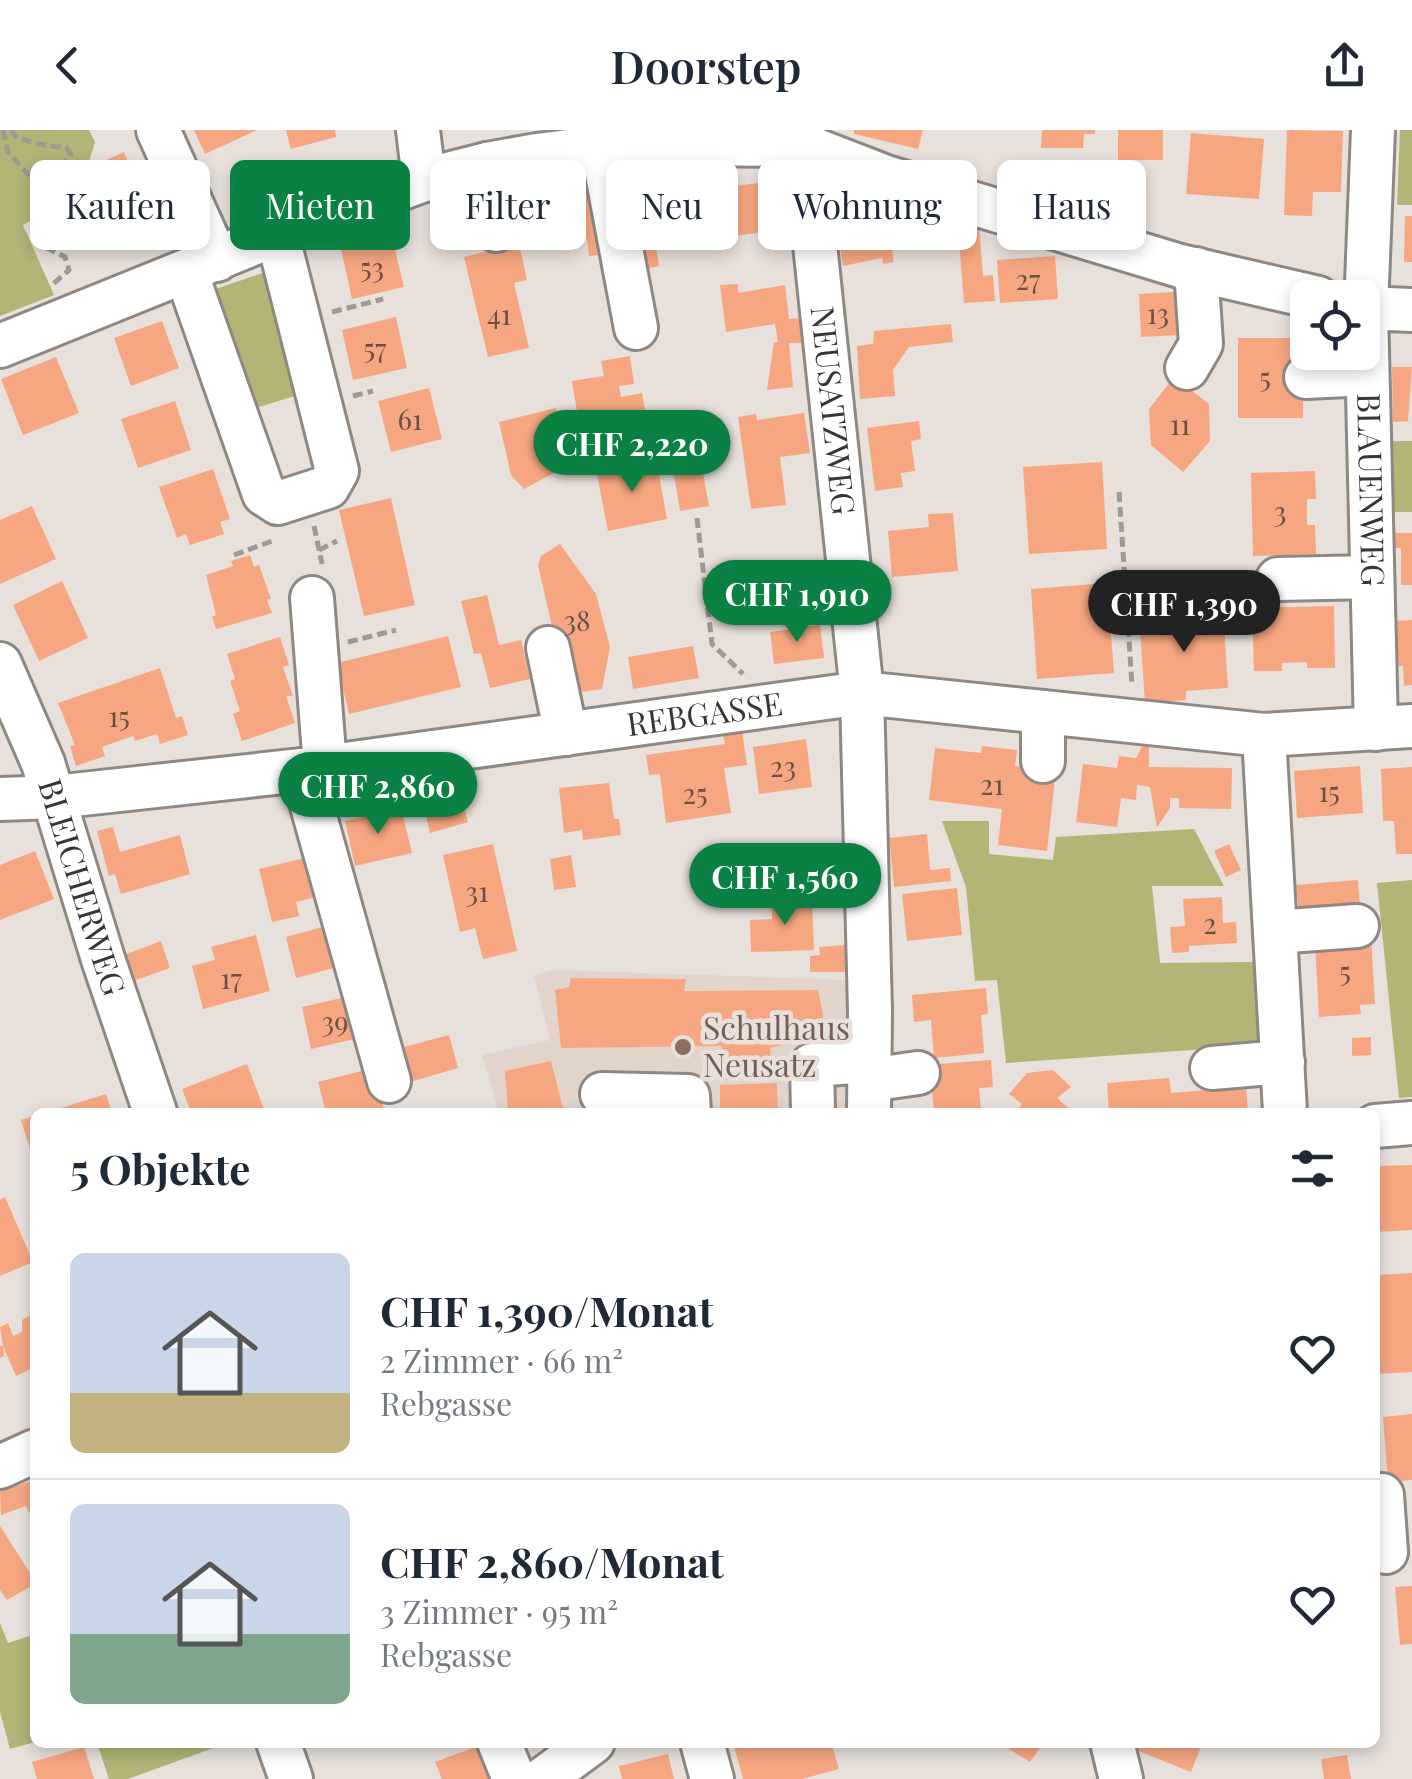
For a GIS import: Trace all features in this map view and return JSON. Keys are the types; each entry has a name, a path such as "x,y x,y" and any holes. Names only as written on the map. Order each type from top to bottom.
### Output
{"street":[{"path":"158,130 201,266 264,494 278,503 328,487 337,471 281,250"},
{"path":"418,130 424,180"},
{"name":"BLAUENWEG","path":"1366,280 1374,130"},
{"path":"410,185 500,151 590,142 803,137 886,177 1196,269 1290,291"},
{"name":"NEUSATZWEG","path":"803,137 862,693 869,1084"},
{"path":"590,142 636,328"},
{"path":"0,346 239,250"},
{"path":"1187,368 1201,344 1196,269"},
{"path":"1380,309 1412,310"},
{"name":"BLAUENWEG","path":"1367,370 1372,577 1394,727"},
{"path":"1306,378 1367,374"},
{"path":"1278,579 1372,577"},
{"path":"318,588 313,768 389,1081"},
{"path":"548,648 566,734"},
{"name":"BLEICHERWEG","path":"0,664 44,763 103,959 154,1108"},
{"name":"REBGASSE","path":"0,799 54,797 313,768 862,693 1043,712 1130,731 1264,735 1394,727"},
{"path":"1043,712 1043,760"},
{"path":"1264,735 1252,796 1275,932 1285,1108"},
{"path":"1275,932 1357,926"},
{"path":"1212,1068 1282,1062"},
{"path":"814,1108 812,1065 869,1084 918,1073"},
{"path":"602,1094 688,1096 690,1108"},
{"path":"1380,1126 1412,1123"},
{"path":"0,1467 30,1453"},
{"path":"1382,1496 1391,1552"},
{"path":"501,1748 514,1779"},
{"path":"543,1779 585,1748"},
{"path":"704,1748 712,1779"},
{"path":"1113,1748 1121,1779"}],"path":[{"path":"3,130 8,152 30,177"},
{"path":"11,130 17,138 66,147 71,155 67,160"},
{"path":"51,250 65,257 69,270 53,285 66,320"},
{"path":"300,320 383,300"},
{"path":"1119,492 1130,731"},
{"path":"308,493 319,550 318,588"},
{"path":"697,518 712,644 750,681 771,681 781,706"},
{"path":"319,550 337,541"},
{"path":"316,649 396,630"}],"shaded area":[{"name":"Schulhaus Neusatz","path":"553,970 850,980 849,1108 498,1108 482,1055 550,1040 534,975"}],"green space":[{"path":"0,130 89,130 95,142 89,160 30,160 30,221 23,225 30,250 34,250 54,295 0,316"},
{"path":"1400,130 1412,130 1412,205 1397,205"},
{"path":"280,267 308,392 249,410 207,292"},
{"path":"1393,441 1412,441 1412,512 1394,512"},
{"path":"942,821 989,821 989,854 1053,860 1056,837 1194,829 1224,886 1152,886 1160,963 1253,962 1264,1045 1006,1063 997,980 975,981 966,887"},
{"path":"1412,880 1412,1097 1399,1098 1377,883"},
{"path":"0,1623 8,1643 30,1636 30,1743 10,1749 0,1712"},
{"path":"99,1748 213,1748 128,1779 109,1779"}],"building":[{"path":"194,130 257,130 205,154"},
{"path":"286,130 335,130 336,137 291,149"},
{"path":"854,130 923,130 918,149 854,134"},
{"path":"1042,130 1095,130 1095,134 1084,134 1083,148 1041,148"},
{"path":"1118,130 1163,130 1163,160 1118,160"},
{"path":"1287,130 1343,131 1341,192 1313,192 1312,216 1284,215"},
{"path":"1191,133 1264,139 1259,199 1186,194"},
{"path":"124,152 127,160 107,160"},
{"path":"758,183 758,233 738,235 738,186"},
{"path":"602,184 606,250 613,253 589,256 586,187"},
{"path":"1405,216 1412,216 1412,262 1404,262"},
{"path":"977,226 983,276 993,275 995,301 964,303 960,250 977,250"},
{"path":"341,250 395,250 404,287 352,299"},
{"path":"492,250 521,250 527,280 514,283 529,348 488,357 464,257"},
{"path":"638,250 656,250 659,266 641,270"},
{"path":"840,250 892,250 894,262 883,264 882,258 843,266"},
{"path":"1055,256 1058,299 1000,303 997,260"},
{"path":"738,284 738,293 785,285 789,319 802,318 805,343 789,343 793,387 767,390 774,342 778,342 775,324 726,332 720,285"},
{"path":"1174,292 1177,335 1141,337 1139,294"},
{"path":"396,317 407,368 353,380 342,330"},
{"path":"162,321 179,368 131,386 114,338"},
{"path":"951,324 953,342 909,347 893,370 895,396 860,399 857,346 873,344 874,331"},
{"path":"1238,338 1290,338 1290,370 1303,370 1303,418 1238,418"},
{"path":"630,356 634,384 619,386 621,397 642,393 648,427 619,431 617,418 579,424 572,381 604,376 601,361"},
{"path":"56,357 79,413 23,435 1,379"},
{"path":"1392,367 1412,367 1408,421 1393,422"},
{"path":"1174,377 1209,404 1210,441 1183,472 1151,445 1149,409"},
{"path":"429,388 442,439 391,452 378,401"},
{"path":"175,401 191,450 138,468 121,419"},
{"path":"556,408 571,464 524,489 511,475 499,422"},
{"path":"804,413 810,453 780,457 786,505 751,509 738,417 756,414 757,420"},
{"path":"919,421 921,439 911,441 915,471 901,473 903,487 875,491 867,428"},
{"path":"696,434 709,506 680,511 668,439"},
{"path":"656,459 667,519 608,531 596,470"},
{"path":"1102,462 1107,549 1029,554 1023,467"},
{"path":"213,469 230,519 220,522 224,534 190,545 186,534 177,538 159,487"},
{"path":"1315,471 1316,499 1307,499 1307,525 1315,525 1316,554 1253,556 1251,473"},
{"path":"391,498 415,605 364,616 339,510"},
{"path":"32,506 56,559 0,584 0,520"},
{"path":"953,513 958,571 892,577 888,531 929,527 928,514"},
{"path":"1395,533 1412,533 1412,585 1401,585 1401,548 1395,548"},
{"path":"560,544 596,594 610,647 602,689 579,692 561,666 538,565 541,556"},
{"path":"250,555 254,567 259,565 272,613 216,629 206,575"},
{"path":"62,581 88,638 39,661 13,605"},
{"path":"1107,583 1114,673 1037,679 1031,589"},
{"path":"487,595 499,645 521,640 530,679 490,688 481,653 474,654 461,601"},
{"path":"1334,606 1335,668 1307,668 1307,662 1282,663 1282,671 1254,671 1252,608"},
{"path":"1223,609 1228,688 1186,691 1186,700 1145,703 1140,629 1158,628 1157,614"},
{"path":"1412,620 1412,685 1404,686 1403,666 1396,666 1395,621"},
{"path":"820,625 824,658 774,664 770,632"},
{"path":"448,636 461,687 349,714 337,663"},
{"path":"280,637 289,665 283,667 293,696 286,696 295,723 242,741 233,714 240,711 230,681 235,679 227,654"},
{"path":"693,646 699,678 633,689 628,657"},
{"path":"160,668 176,718 182,716 188,735 160,744 157,734 135,741 133,736 102,747 105,756 76,766 70,746 75,745 58,703"},
{"path":"742,731 747,765 724,768 731,813 666,823 660,774 649,775 646,755 725,744 723,734"},
{"path":"806,739 812,787 759,794 753,747"},
{"path":"1143,745 1149,745 1149,767 1232,768 1231,809 1179,808 1179,798 1170,798 1170,808 1157,827 1150,787 1137,785 1136,800 1121,798 1117,827 1076,822 1083,764 1117,768 1119,756 1136,758"},
{"path":"982,746 1017,750 1015,766 1056,770 1047,851 998,845 1002,809 929,800 935,748 981,753"},
{"path":"1360,766 1363,813 1297,818 1294,771"},
{"path":"1412,767 1412,854 1396,854 1394,821 1383,821 1381,769"},
{"path":"609,783 614,819 619,819 621,835 583,840 582,830 564,833 559,788"},
{"path":"460,794 468,822 430,833 423,804"},
{"path":"401,808 412,853 355,866 345,821"},
{"path":"113,827 120,852 180,835 190,874 121,894 115,874 109,876 97,831"},
{"path":"927,834 930,870 950,868 951,881 894,887 889,838"},
{"path":"493,844 517,951 483,959 475,928 460,932 443,855"},
{"path":"1229,844 1241,870 1226,877 1214,851"},
{"path":"35,851 54,899 0,920 0,865"},
{"path":"571,855 576,887 554,890 550,859"},
{"path":"309,857 319,896 296,902 299,916 272,922 259,869"},
{"path":"1358,880 1360,907 1299,912 1296,885"},
{"path":"957,888 962,935 907,941 902,894"},
{"path":"1222,897 1223,923 1236,922 1237,943 1189,946 1189,952 1172,953 1170,927 1185,926 1183,899"},
{"path":"812,900 814,950 751,952 750,920 772,919 772,901"},
{"path":"334,924 345,965 296,978 286,937"},
{"path":"256,935 270,991 203,1009 192,966 215,960 211,947"},
{"path":"1371,937 1375,1004 1360,1005 1361,1014 1319,1017 1315,941"},
{"path":"161,941 170,968 133,981 124,955"},
{"path":"846,945 848,972 810,972 810,956 820,955 819,947"},
{"path":"570,978 686,979 684,991 818,990 827,1034 770,1048 773,1078 724,1080 722,1046 561,1048 555,990 570,987"},
{"path":"986,988 988,1014 981,1015 984,1053 934,1058 931,1020 914,1022 912,995"},
{"path":"359,994 368,1036 311,1049 302,1007"},
{"path":"449,1035 458,1068 410,1082 400,1048"},
{"path":"1371,1037 1371,1055 1352,1056 1352,1038"},
{"path":"991,1060 993,1087 979,1088 981,1108 934,1108 930,1070 939,1069 939,1064"},
{"path":"551,1061 563,1108 508,1108 505,1071"},
{"path":"247,1064 264,1108 189,1108 182,1089"},
{"path":"374,1068 384,1108 325,1108 318,1082"},
{"path":"1053,1070 1071,1087 1057,1098 1068,1108 1019,1108 1022,1104 1009,1094 1027,1073"},
{"path":"1169,1078 1171,1093 1246,1087 1248,1108 1109,1108 1107,1083"},
{"path":"777,1083 778,1108 720,1108 720,1085"},
{"path":"106,1094 111,1108 61,1108"},
{"path":"30,1117 30,1148 21,1120"},
{"path":"1412,1165 1412,1230 1380,1232 1380,1166"},
{"path":"5,1197 30,1263 0,1276 0,1200"},
{"path":"1412,1273 1412,1372 1380,1374 1380,1275"},
{"path":"30,1315 30,1369 16,1376 3,1346 0,1327 8,1323 13,1336 22,1332 22,1320"},
{"path":"1412,1414 1412,1480 1388,1482 1383,1417"},
{"path":"30,1482 30,1512 26,1506 1,1515 0,1491"},
{"path":"0,1526 30,1573 30,1587 7,1600 0,1590"},
{"path":"1412,1586 1412,1644 1400,1645 1395,1587"},
{"path":"84,1748 94,1779 37,1779 32,1762"},
{"path":"479,1748 491,1779 442,1779 435,1762"},
{"path":"735,1748 833,1748 839,1769 802,1779 743,1779"},
{"path":"1008,1748 1040,1748 1030,1762"},
{"path":"1131,1748 1201,1748 1191,1772"},
{"path":"668,1754 674,1779 622,1779 619,1766"},
{"path":"1347,1755 1351,1779 1324,1779 1321,1759"}],"place":[{"name":"Schulhaus Neusatz","path":"683,1047"}]}
